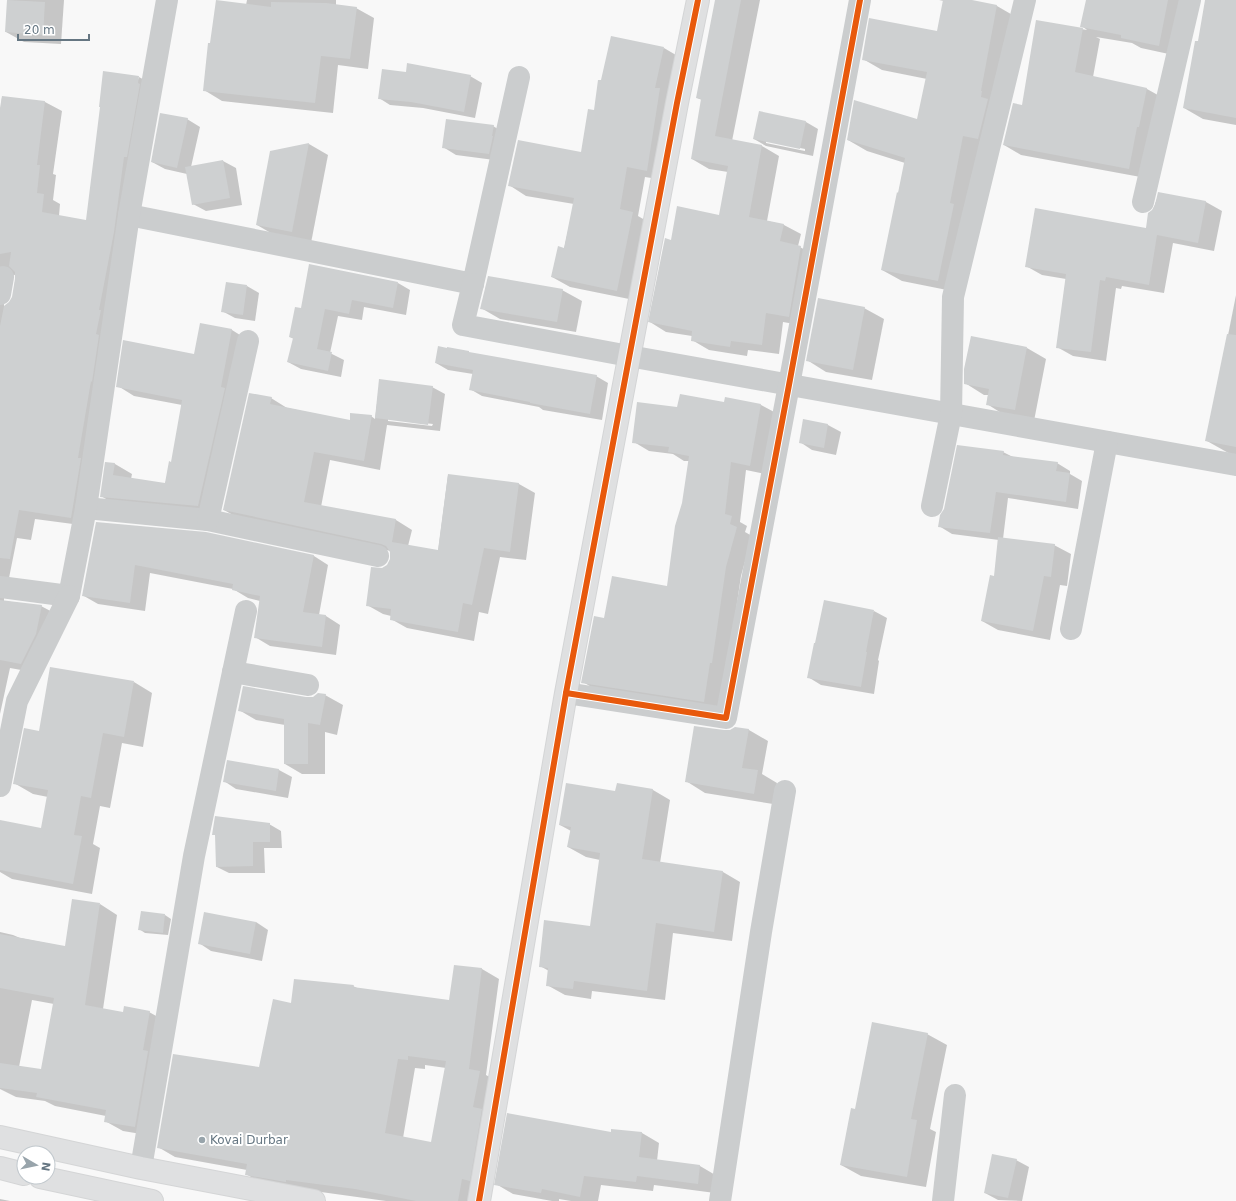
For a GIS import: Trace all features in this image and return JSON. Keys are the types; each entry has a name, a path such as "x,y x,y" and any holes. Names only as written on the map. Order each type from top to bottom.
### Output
{"street":[{"path":"0,786 17,700 69,596 86,508 129,215 167,0"},
{"path":"479,1201 566,693 677,103 698,0"},
{"path":"566,693 726,718 790,385 860,0"},
{"path":"932,506 951,414 953,297 1025,0"},
{"path":"1143,202 1190,0"},
{"path":"519,78 463,325 1236,465"},
{"path":"129,215 473,284"},
{"path":"208,520 248,341"},
{"path":"1071,629 1107,442"},
{"path":"86,508 208,520 378,556"},
{"path":"0,587 69,596"},
{"path":"141,1168 194,856 246,611"},
{"path":"233,672 308,685"},
{"path":"720,1201 761,932 785,791"},
{"path":"943,1201 955,1095"},
{"path":"0,1137 141,1168 314,1201"},
{"path":"0,1168 16,1172"},
{"path":"56,1180 152,1201"}],"building":[{"path":"7,0 45,2 43,35 5,32"},
{"path":"216,0 271,7 271,2 326,3 357,7 350,59 321,56 315,103 203,91 208,43 210,43"},
{"path":"715,0 741,0 715,136 762,145 749,217 784,224 780,241 801,246 789,317 766,313 762,345 731,341 730,347 691,341 692,331 648,322 665,238 671,240 677,206 719,215 728,166 691,159 701,99 696,98"},
{"path":"943,0 972,0 997,5 981,91 981,97 988,99 978,139 963,136 950,203 954,204 938,281 881,270 905,158 847,140 854,100 917,119 927,72 862,60 869,18 937,31"},
{"path":"1086,0 1168,0 1159,46 1121,38 1121,35 1080,27"},
{"path":"1205,0 1236,0 1236,118 1183,108 1195,41 1198,41"},
{"path":"1036,20 1083,28 1075,72 1147,88 1139,127 1137,127 1129,169 1003,145 1013,103 1022,105"},
{"path":"611,36 664,47 655,88 660,88 647,171 627,167 620,209 633,212 617,291 551,277 558,246 564,248 574,198 508,186 518,140 581,152 588,109 594,110 598,80 601,80"},
{"path":"407,63 471,75 464,112 411,102 378,99 382,69 406,72"},
{"path":"103,71 139,76 138,83 140,84 127,157 124,157 114,232 99,310 101,310 96,334 99,335 78,458 81,458 71,518 19,510 10,559 0,558 0,326 4,306 12,297 15,279 15,272 9,266 11,252 0,254 0,108 2,96 45,101 37,165 40,165 37,193 44,194 42,212 86,220"},
{"path":"759,111 806,121 800,149 753,139"},
{"path":"160,113 188,118 177,168 151,162"},
{"path":"446,119 494,125 489,154 442,148"},
{"path":"309,143 292,232 256,225 270,151"},
{"path":"223,160 230,198 192,205 185,167"},
{"path":"1158,192 1206,201 1198,243 1157,235 1149,285 1106,277 1105,281 1100,280 1091,352 1056,348 1066,274 1025,267 1035,208 1146,228 1148,213 1155,205"},
{"path":"309,264 398,282 393,308 352,300 349,314 325,309 317,349 332,352 328,371 287,362 293,338 289,337 295,307 301,308"},
{"path":"488,276 563,289 557,322 480,309"},
{"path":"226,282 247,285 243,315 221,312"},
{"path":"818,298 865,307 853,370 806,361"},
{"path":"200,323 232,329 221,387 225,388 198,506 100,497 105,462 115,463 113,475 165,483 169,461 171,462 182,400 116,387 123,340 194,354"},
{"path":"1227,334 1236,335 1236,447 1205,441"},
{"path":"971,336 1027,347 1015,410 986,405 989,389 964,384 964,369"},
{"path":"438,346 597,375 590,414 469,390 473,370 435,363"},
{"path":"379,379 433,386 428,425 375,418"},
{"path":"249,393 272,397 270,404 350,420 350,413 372,415 364,461 314,452 304,502 396,519 392,542 438,550 448,474 519,483 510,552 484,548 472,605 463,603 458,632 390,620 391,609 366,606 371,567 382,568 387,565 390,559 390,552 386,546 223,510"},
{"path":"680,394 724,402 725,397 761,404 750,466 731,462 725,514 732,516 730,524 737,527 726,567 712,663 710,663 704,702 581,683 594,616 604,618 612,576 667,586 675,526 682,503 689,456 668,452 669,447 632,443 637,402 677,407"},
{"path":"803,419 828,424 824,448 799,443"},
{"path":"957,445 1004,451 1003,455 1058,462 1056,471 1070,473 1066,502 996,492 990,533 938,527 940,515 944,509"},
{"path":"96,522 206,532 314,555 303,612 326,615 322,647 254,638 260,596 232,590 233,584 135,565 130,603 82,596"},
{"path":"998,537 1055,544 1051,577 1044,576 1033,631 981,621 990,575 994,576"},
{"path":"0,600 42,605 36,634 21,664 0,660"},
{"path":"824,600 874,610 861,687 807,678"},
{"path":"50,667 134,681 124,737 103,733 91,798 81,796 74,835 82,836 73,884 0,870 0,820 41,828 48,790 13,784 24,728 39,731"},
{"path":"243,686 306,697 313,697 318,693 326,694 320,725 308,723 308,764 284,764 284,719 238,711"},
{"path":"694,726 724,730 730,730 735,727 749,729 742,768 758,770 754,794 685,782"},
{"path":"227,760 279,769 276,791 223,782"},
{"path":"566,783 615,791 617,783 653,789 642,859 723,871 714,932 656,923 647,991 574,981 573,989 546,986 548,968 539,967 544,920 590,926 600,853 567,847 571,827 559,825"},
{"path":"215,816 270,823 270,842 253,842 253,866 216,867 215,835 212,835"},
{"path":"72,899 100,903 85,1005 123,1012 124,1006 150,1011 143,1050 148,1051 135,1127 104,1122 106,1110 36,1097 37,1093 0,1088 0,1063 41,1069 54,998 0,988 0,934 65,946"},
{"path":"141,911 165,914 163,933 138,930"},
{"path":"204,912 256,922 250,954 198,944"},
{"path":"454,965 482,968 469,1069 480,1071 473,1107 482,1109 470,1181 462,1179 458,1201 416,1201 355,1189 286,1180 286,1182 245,1175 247,1164 157,1148 173,1054 259,1067 273,999 291,1003 294,979 354,985 353,987 449,1000","holes":["408,1056 446,1061 431,1142 385,1133 398,1059 408,1060"]},
{"path":"872,1022 928,1033 911,1119 917,1120 907,1177 840,1165 851,1108 855,1109"},
{"path":"507,1113 611,1132 611,1129 642,1132 639,1157 700,1165 698,1184 637,1176 636,1182 584,1176 580,1197 542,1189 541,1193 494,1185"},
{"path":"992,1154 1017,1159 1008,1198 984,1193"}],"cycle path":[{"path":"479,1201 566,693 677,103 698,0"},
{"path":"566,693 726,718 860,0"}],"place":[{"name":"Kovai Durbar","path":"202,1140"}]}
